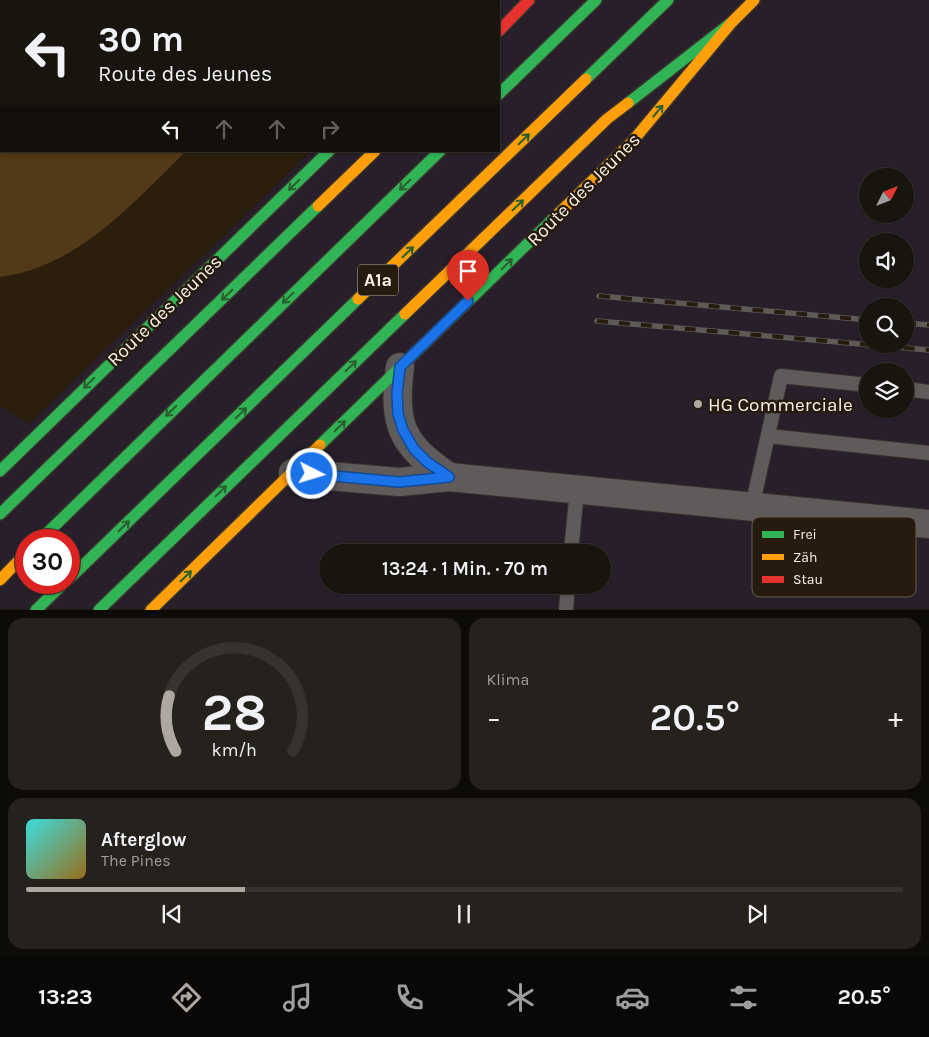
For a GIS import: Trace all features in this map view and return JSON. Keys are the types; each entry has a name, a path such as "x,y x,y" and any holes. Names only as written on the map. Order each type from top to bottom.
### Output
{"main road":[{"path":"500,29 529,0"},
{"path":"500,93 596,0"},
{"name":"A1a","path":"80,568 668,0"},
{"name":"Route des Jeunes","path":"151,610 631,143 732,22 754,0"},
{"path":"99,610 608,119 732,22"},
{"name":"Route des Jeunes","path":"0,470 328,152"},
{"path":"0,514 374,152"},
{"name":"A1a","path":"51,529 439,152"},
{"path":"0,580 15,565"},
{"path":"36,610 53,594"}],"street":[{"path":"400,367 397,393 398,414 403,430 414,449 427,462 449,477"},
{"path":"292,473 399,482 449,477 856,517"},
{"path":"916,523 929,524"}],"lane":[{"path":"752,507 781,376 859,384"},
{"path":"914,390 929,392"},
{"path":"768,436 929,453"},
{"path":"572,544 577,490"},
{"path":"566,610 567,594"}],"shaded area":[{"path":"500,0 929,0 929,609 0,609 0,406 29,424 310,152 500,152"},
{"path":"0,152 310,152 29,424 0,406"},
{"path":"0,152 185,152 124,211 79,246 55,260 28,271 0,277"}],"railway":[{"path":"599,296 859,319"},
{"path":"597,321 929,350"},
{"path":"914,324 929,325"}],"traffic: fast":[{"path":"500,93 596,0"},
{"path":"586,79 668,0"},
{"path":"628,103 732,22"},
{"path":"0,471 328,152"},
{"path":"51,529 439,152"},
{"path":"0,514 318,206"},
{"path":"320,445 554,218"},
{"path":"80,568 358,299"},
{"path":"99,610 405,314"},
{"path":"36,610 53,594"}],"traffic: slow":[{"path":"554,218 631,143 732,22 754,0"},
{"path":"358,299 586,79"},
{"path":"405,314 607,119 628,103"},
{"path":"318,206 374,152"},
{"path":"151,610 320,445"},
{"path":"0,580 15,564"}],"traffic: jam":[{"path":"500,30 529,0"}],"place":[{"name":"HG Commerciale","path":"698,404"}],"route":[{"path":"312,474 399,482 449,477 427,462 414,449 403,430 398,414 397,393 400,367 468,301"}]}
